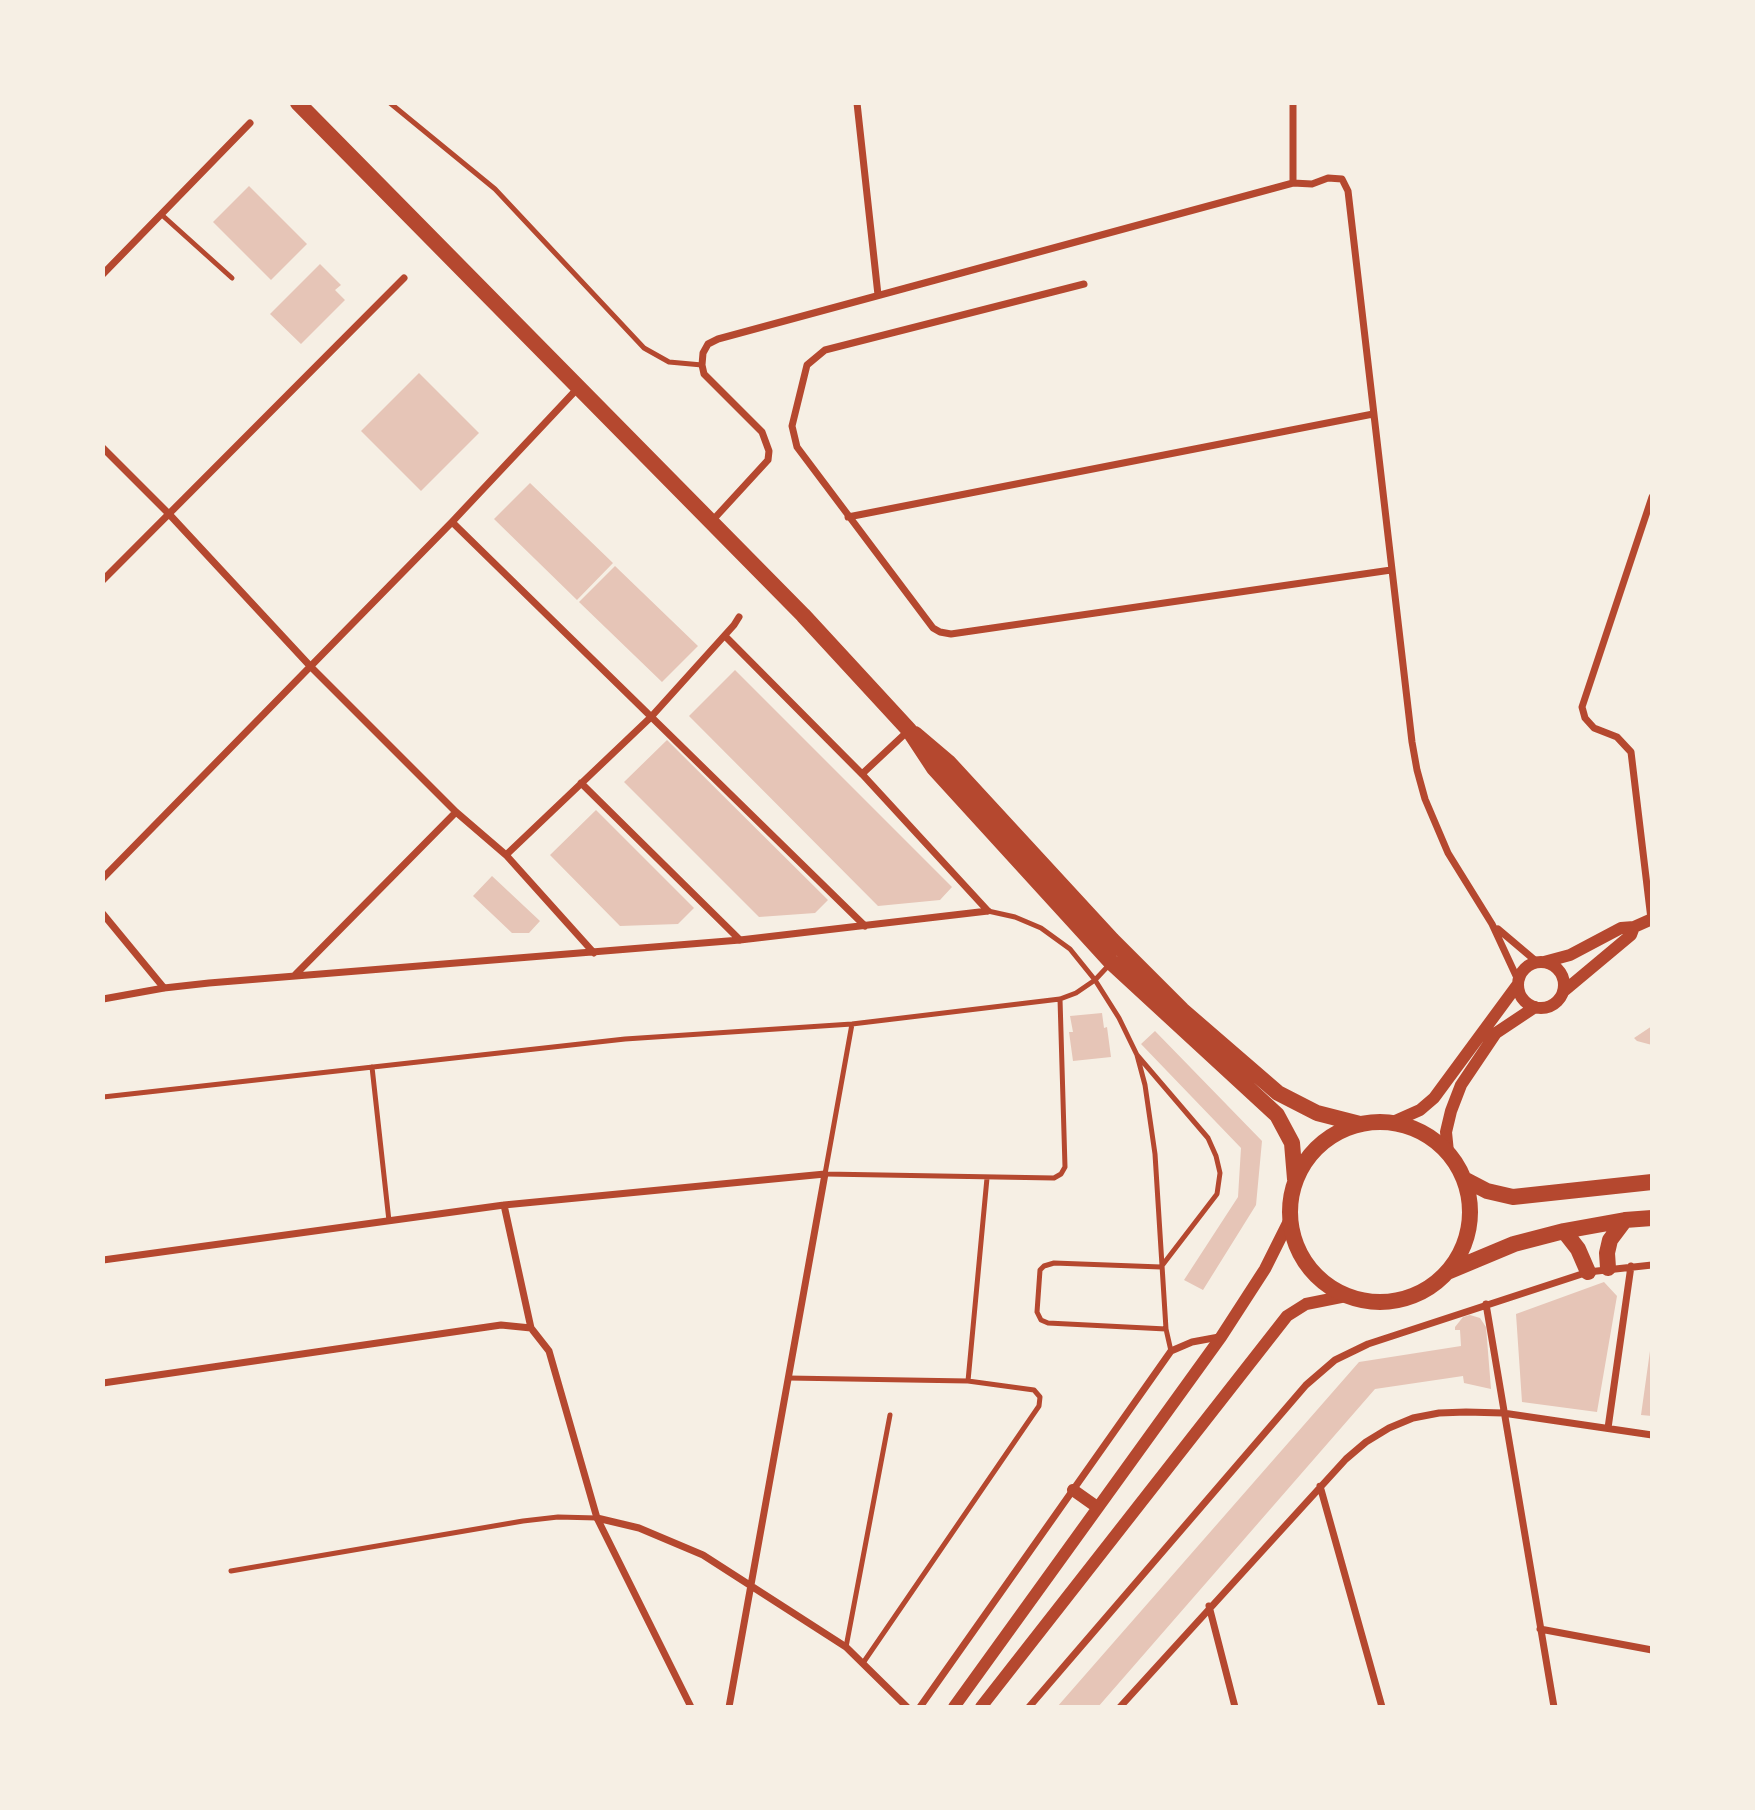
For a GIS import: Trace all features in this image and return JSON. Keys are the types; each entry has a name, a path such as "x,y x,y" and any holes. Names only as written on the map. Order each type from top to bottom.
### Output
{"main road":[{"path":"299,103 811,624 909,730 934,768 1111,962 1277,1115 1292,1143 1295,1179"},
{"path":"909,730 948,762 1112,940 1192,1018 1278,1093 1317,1113 1360,1124"},
{"path":"1392,1122 1423,1132 1448,1152 1464,1179 1470,1203 1469,1228 1461,1251 1447,1272 1426,1290 1400,1300 1373,1302 1346,1296 1324,1283 1307,1266 1295,1244 1289,1221 1289,1201 1300,1168 1315,1148 1336,1132 1360,1124 1392,1122"},
{"path":"1464,1179 1487,1191 1513,1197 1652,1182"},
{"path":"1447,1272 1514,1244 1564,1231 1652,1218"},
{"path":"1608,1268 1610,1240 1625,1220"},
{"path":"1564,1231 1578,1249 1588,1272"}],"street":[{"path":"857,103 878,295"},
{"path":"1293,103 1293,183"},
{"path":"103,274 250,123"},
{"path":"711,521 768,460 769,451 762,432 704,374 703,353 708,344 718,339 1293,183 1312,184 1335,177 1342,179 1348,191 1412,741 1423,789 1448,853 1492,924 1518,982 1522,999 1535,1007"},
{"path":"103,580 404,278"},
{"path":"1084,284 825,350 807,365 792,426 797,447 933,628 951,634 1391,570"},
{"path":"103,877 311,667 578,389"},
{"path":"848,517 1373,414"},
{"path":"103,448 169,514 311,667 456,812 506,855 594,953"},
{"path":"1448,1152 1446,1132 1461,1085 1483,1040 1525,968 1570,955 1621,928 1634,927 1652,919 1631,752 1617,737 1594,729 1585,718 1582,707 1652,498"},
{"path":"452,522 865,926"},
{"path":"506,855 650,717 725,636 739,617"},
{"path":"725,636 862,774 988,911"},
{"path":"862,774 909,730"},
{"path":"581,783 740,940"},
{"path":"293,976 456,812"},
{"path":"103,999 164,988 740,940 988,911"},
{"path":"103,914 164,988"},
{"path":"1392,1122 1420,1110 1434,1098 1483,1040 1535,1007 1553,1005 1560,999 1563,991 1562,976 1552,964 1541,962 1492,924"},
{"path":"1563,991 1627,938 1634,927"},
{"path":"103,1260 504,1205 825,1174 729,1707"},
{"path":"504,1205 530,1328 549,1351 597,1518 691,1707"},
{"path":"954,1707 1221,1337 1265,1269 1289,1221"},
{"path":"1029,1707 1320,1372 1335,1360 1359,1348 1588,1272 1652,1265"},
{"path":"1608,1428 1631,1266"},
{"path":"981,1707 1287,1316 1306,1304 1346,1296"},
{"path":"1486,1304 1554,1707"},
{"path":"103,1383 501,1325 530,1328"},
{"path":"920,1707 1171,1351 1192,1342 1221,1337"},
{"path":"1120,1707 1209,1606 1346,1459 1366,1441 1389,1428 1413,1418 1439,1413 1503,1413 1652,1435"},
{"path":"1320,1486 1382,1707"},
{"path":"1073,1490 1097,1507"},
{"path":"597,1518 639,1528 703,1555 846,1647 907,1707"},
{"path":"1209,1606 1235,1707"},
{"path":"1540,1629 1652,1650"}],"lane":[{"path":"390,103 495,189 644,348 669,362 702,365"},
{"path":"162,215 232,278"},
{"path":"988,911 1014,917 1041,928 1069,949 1095,980 1119,1018 1137,1055 1145,1084 1154,1154 1166,1329 1171,1351"},
{"path":"103,1097 625,1039 852,1024 1060,999 1076,993 1095,980 1111,962"},
{"path":"852,1024 825,1174 1054,1178 1066,1167 1060,999"},
{"path":"1137,1055 1208,1138 1220,1173 1217,1194 1161,1267"},
{"path":"372,1067 389,1221"},
{"path":"968,1381 987,1178"},
{"path":"1161,1267 1044,1266 1040,1270 1037,1312 1041,1320 1048,1322 1166,1329"},
{"path":"788,1378 968,1381 1034,1390 1040,1397 1039,1406 863,1663"},
{"path":"846,1647 890,1415"},
{"path":"231,1571 523,1521 558,1517 597,1518"}],"building":[{"path":"249,186 307,244 271,280 213,222"},
{"path":"320,264 341,285 335,290 345,300 301,344 270,314"},
{"path":"419,373 479,433 421,491 361,431"},
{"path":"530,483 613,563 577,600 494,519"},
{"path":"615,566 698,646 662,682 579,602"},
{"path":"735,670 952,887 940,900 878,906 689,716"},
{"path":"667,740 828,900 815,913 759,917 624,782"},
{"path":"596,810 694,908 678,924 620,926 550,855"},
{"path":"492,876 540,921 529,933 512,933 473,896"},
{"path":"1102,1013 1111,1057 1073,1061 1070,1016"},
{"path":"1652,1026 1652,1045 1634,1038"},
{"path":"1155,1031 1262,1141 1256,1205 1203,1290 1184,1280 1238,1197 1241,1148 1141,1044"},
{"path":"1604,1282 1617,1296 1597,1412 1522,1402 1516,1314"},
{"path":"1470,1315 1480,1318 1486,1327 1491,1389 1464,1383 1463,1376 1375,1389 1098,1707 1057,1707 1359,1362 1461,1346 1460,1330 1455,1330 1455,1327 1463,1317"},
{"path":"1652,1351 1652,1416 1641,1415"}]}
